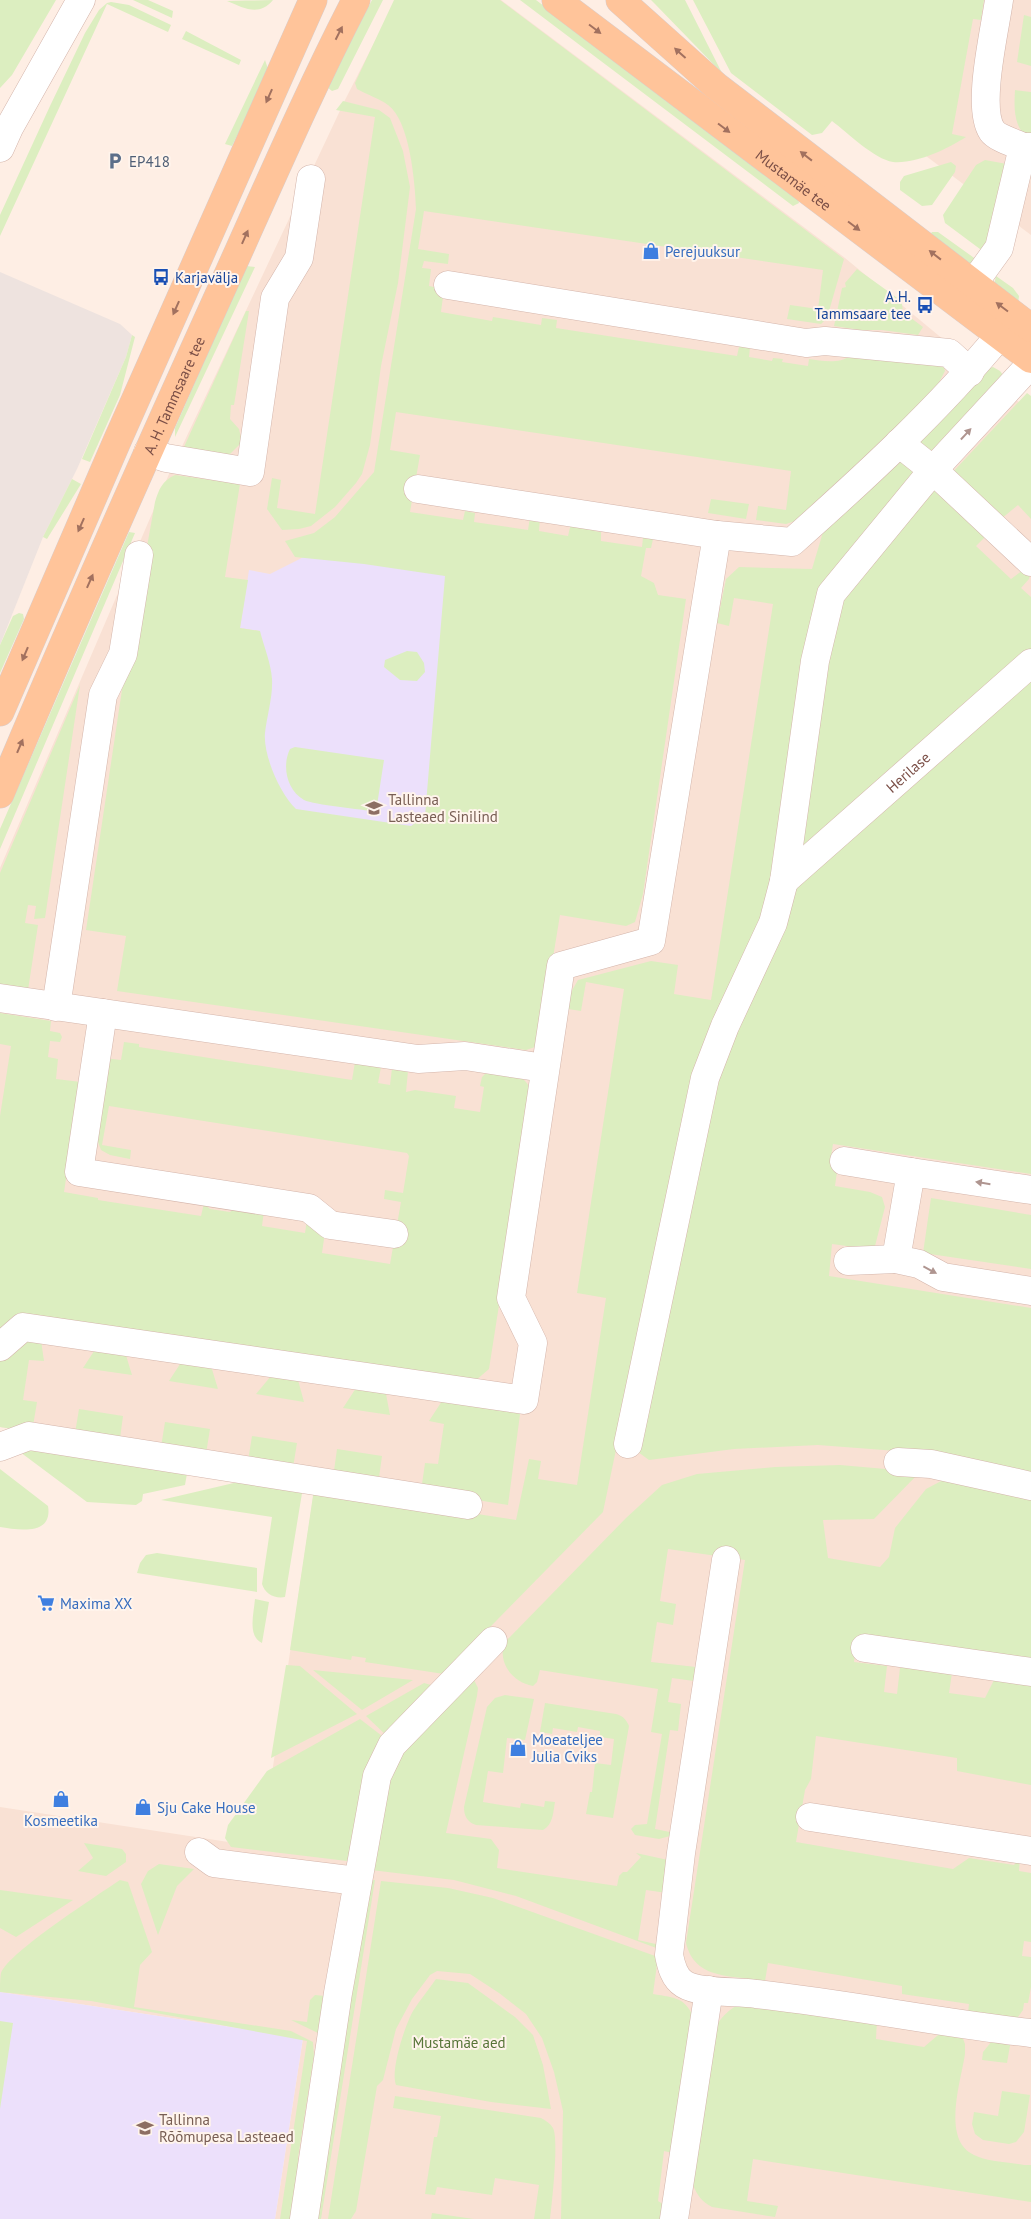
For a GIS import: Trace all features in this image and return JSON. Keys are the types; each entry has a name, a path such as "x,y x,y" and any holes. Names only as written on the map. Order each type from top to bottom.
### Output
{"main road":[{"path":"0,712 313,0"},
{"name":"A. H. Tammsaare tee","path":"0,794 81,601 322,66 356,0"},
{"name":"Mustamäe tee","path":"556,0 865,235 966,294 1031,329"},
{"name":"Mustamäe tee","path":"620,0 716,86 966,294 985,353 1031,359"}],"street":[{"path":"0,148 9,128 80,0"},
{"path":"966,294 1000,248 1027,147 993,133 986,117 985,99 999,0"},
{"path":"148,452 166,458 250,472 275,298 299,258 311,179"},
{"path":"448,285 806,342 825,341 949,354 985,353"},
{"path":"418,489 717,535 792,542 899,443 985,353 1031,329"},
{"path":"628,1444 704,1078 725,1026 773,923 784,881 815,661 831,594 933,470 1031,364"},
{"path":"899,443 933,470 1031,562"},
{"path":"0,1347 23,1327 524,1400 532,1343 511,1298 544,1068 561,966 651,941 717,535"},
{"path":"56,1007 103,695 123,654 139,555"},
{"name":"Herilase","path":"784,881 1031,663"},
{"path":"0,998 418,1059 465,1056 544,1068"},
{"path":"103,1013 79,1172 309,1208 330,1225 394,1234"},
{"path":"844,1161 1031,1190"},
{"path":"896,1259 911,1172"},
{"path":"848,1261 896,1259 919,1264 944,1277 1031,1290"},
{"path":"0,1447 29,1436 468,1505"},
{"path":"898,1462 931,1464 1031,1486"},
{"path":"726,1560 681,1852 669,1954 672,1969 683,1984 710,1990 756,1994 974,2027 1031,2033"},
{"path":"304,2219 338,1993 377,1776 392,1745 493,1641"},
{"path":"865,1648 1031,1672"},
{"path":"810,1817 1031,1851"},
{"path":"199,1852 214,1863 357,1881"},
{"path":"674,2219 710,1990"}],"shaded area":[{"path":"396,0 501,0 845,258 1031,412 1031,2219 275,2219 303,2038 0,1992 0,1807 261,1847 316,1478 0,1427 0,868 169,474 345,100"},
{"path":"719,0 1031,0 1031,235"},
{"path":"0,272 120,324 132,335 126,357 77,469 43,537 0,645"},
{"name":"Tallinna Lasteaed Sinilind","path":"379,519 440,528 496,956 214,916 260,631 240,628 249,570 270,574"},
{"name":"Tallinna Rõõmupesa Lasteaed","path":"0,1992 303,2038 275,2219 0,2219"}],"green space":[{"path":"0,0 56,0 12,75 0,88"},
{"path":"133,0 148,0 173,11 172,18"},
{"path":"273,0 268,5 257,10 251,10 227,1"},
{"path":"372,0 383,0 338,89 332,91 327,87"},
{"path":"394,0 500,0 844,259 827,318 821,324 787,319 790,305 818,309 823,270 424,211 418,249 449,254 448,264 424,261 422,268 431,269 429,286 444,289 441,312 492,321 493,317 541,325 542,318 557,320 556,328 737,356 739,347 745,340 750,347 749,357 772,361 773,358 783,359 782,362 808,366 809,359 836,361 850,356 939,364 945,371 934,392 798,520 786,524 756,520 758,506 786,510 791,471 396,412 390,450 420,455 410,512 463,520 465,511 475,513 474,522 528,530 530,517 540,518 539,531 568,536 572,519 595,523 594,531 601,532 601,541 642,547 643,538 653,539 651,548 646,548 641,576 654,583 658,595 686,599 643,894 635,922 626,926 560,915 540,1037 535,1047 526,1050 117,991 126,936 86,930 126,663 155,502 162,486 175,475 240,484 225,577 248,580 240,628 260,631 267,655 272,686 265,742 274,774 284,794 296,809 411,826 425,816 445,576 364,564 295,557 285,541 314,533 335,517 374,472 416,209 413,169 402,124 388,105 357,89 355,83"},
{"path":"520,0 536,0 798,199 799,203 793,206"},
{"path":"651,0 685,0 722,73 655,4"},
{"path":"693,0 984,0 981,20 973,19 952,134 966,137 941,151 922,158 912,161 893,162 878,156 861,145 832,121 822,133 812,135 731,73"},
{"path":"107,3 129,5 171,25 168,32 107,4 0,236 0,215 50,106 85,33 99,10"},
{"path":"1024,15 1031,17 1031,66 1017,62"},
{"path":"186,31 241,60 239,65 182,39"},
{"path":"265,60 268,69 266,77 232,146 225,144"},
{"path":"1015,90 1031,92 1031,140 1021,130 1016,118"},
{"path":"343,101 379,110 390,118 403,151 410,187 398,283 381,366 370,445 362,474 335,507 311,526 282,530 267,509 272,478 281,480 277,508 315,514 375,117 336,110"},
{"path":"985,160 1007,164 984,252 945,223 943,215 976,165"},
{"path":"951,162 956,166 955,172 932,205 922,206 900,190 900,182 904,176"},
{"path":"932,232 938,232 977,260 967,266 929,236"},
{"path":"246,266 255,267 175,437 175,428"},
{"path":"857,269 896,297 902,304 903,312 923,327 918,335 834,326 842,288 846,287 845,283"},
{"path":"996,276 1013,288 1019,296 1018,304 994,285"},
{"path":"246,311 249,311 234,405 231,405 230,419 239,429 242,442 229,455 183,449"},
{"path":"132,335 135,337 120,395 90,462 82,459 126,357"},
{"path":"993,367 1003,375 935,450 928,451 918,442"},
{"path":"1027,393 1031,396 1031,519 1018,505 1001,519 950,475"},
{"path":"900,460 913,471 913,476 829,583 780,871 646,1306 603,1512 444,1674 365,1662 366,1658 352,1656 351,1660 290,1650 314,1489 516,1520 529,1459 541,1461 538,1479 577,1485 606,1298 577,1293 624,989 586,982 581,1011 568,1009 570,994 578,980 651,961 678,965 674,994 711,1000 773,604 734,598 729,626 717,623 726,579 739,567 812,569 823,532"},
{"path":"72,479 81,484 47,539 43,537"},
{"path":"932,486 986,536 976,546 1011,579 1023,570 1030,575 1021,588 1031,597 1031,657 807,850 799,848 834,612"},
{"path":"711,499 749,504 746,519 708,513"},
{"path":"129,532 135,533 0,849 0,829"},
{"path":"19,613 23,614 24,619 0,673 0,645 13,616"},
{"path":"407,651 417,652 424,663 425,672 417,681 400,680 384,667 385,660"},
{"path":"1031,670 1031,1174 833,1144 830,1163 838,1165 835,1186 870,1192 882,1197 885,1207 875,1246 861,1248 832,1244 829,1276 1031,1308 1031,1475 910,1452 818,1445 734,1449 649,1460 638,1452 714,1076 789,886"},
{"path":"80,685 45,918 34,919 36,906 28,905 25,923 38,925 28,990 0,986 0,873"},
{"path":"295,747 384,760 376,812 318,804 298,796 290,784 286,770 290,749"},
{"path":"0,1013 51,1021 50,1031 60,1033 62,1037 60,1042 50,1041 48,1057 58,1059 56,1079 81,1082 64,1192 98,1198 98,1200 201,1216 204,1203 210,1209 230,1212 239,1205 264,1211 262,1226 305,1233 307,1219 325,1232 322,1253 390,1264 401,1202 384,1199 385,1190 403,1193 409,1156 407,1153 109,1106 102,1145 131,1150 130,1159 110,1155 101,1150 96,1137 104,1058 121,1060 124,1042 139,1044 139,1047 352,1080 355,1062 381,1067 378,1083 390,1085 392,1068 408,1071 406,1092 415,1090 456,1096 454,1108 480,1112 484,1087 480,1086 482,1077 487,1072 515,1075 521,1078 526,1082 532,1095 489,1369 475,1381 2,1327 0,1329 0,1116 11,1046 0,1044"},
{"path":"931,1198 1031,1215 1031,1269 923,1253"},
{"path":"24,1340 41,1340 44,1361 29,1360 23,1400 37,1402 32,1432 0,1427 0,1361"},
{"path":"96,1348 125,1352 132,1375 83,1368"},
{"path":"182,1361 211,1366 218,1389 169,1381"},
{"path":"271,1376 298,1380 304,1402 256,1394"},
{"path":"356,1388 386,1394 390,1415 343,1408"},
{"path":"442,1401 521,1407 508,1505 421,1491 425,1463 438,1464 444,1424 429,1421"},
{"path":"79,1409 123,1416 119,1446 74,1439"},
{"path":"165,1422 210,1429 205,1460 160,1453"},
{"path":"252,1436 297,1443 292,1474 247,1467"},
{"path":"24,1444 188,1468 185,1485 143,1494 142,1501 136,1505 87,1502 20,1452"},
{"path":"337,1449 382,1456 378,1485 333,1478"},
{"path":"840,1465 920,1472 874,1519 823,1520 828,1558 880,1567 889,1557 895,1528 926,1489 945,1479 1031,1497 1031,1666 857,1641 854,1662 887,1666 884,1692 897,1694 900,1668 926,1662 953,1666 949,1693 985,1698 996,1676 1031,1681 1031,1785 957,1771 957,1758 816,1736 811,1779 805,1790 796,1842 953,1869 969,1858 1014,1865 1020,1857 1019,1871 1031,1873 1031,1942 1024,1941 1022,1956 1031,1957 1031,1987 1028,2003 1024,2003 1023,2010 1018,2017 1008,2018 968,2013 969,2004 902,1994 902,1986 768,1963 765,1981 717,1974 698,1964 691,1955 686,1943 745,1560 668,1549 660,1601 676,1604 673,1625 657,1622 651,1662 696,1667 694,1681 672,1678 668,1702 681,1704 678,1731 670,1730 655,1829 670,1832 670,1836 659,1839 635,1835 631,1829 635,1825 647,1824 662,1734 651,1732 658,1689 540,1670 537,1682 533,1686 525,1684 513,1676 503,1658 504,1643 626,1518 662,1485 697,1474 775,1467"},
{"path":"0,1469 48,1506 48,1516 40,1527 24,1530 0,1527"},
{"path":"251,1479 303,1487 285,1597 271,1595 265,1591 262,1584 272,1517 161,1500"},
{"path":"157,1553 257,1568 257,1592 137,1573 140,1563 146,1555"},
{"path":"255,1599 269,1602 262,1643 254,1635 252,1624"},
{"path":"286,1665 300,1666 357,1714 271,1758"},
{"path":"313,1670 413,1680 362,1710"},
{"path":"474,1680 478,1688 477,1696 446,1833 491,1839 499,1850 497,1868 617,1886 619,1876 623,1872 627,1872 641,1857 636,1853 668,1860 667,1893 646,1890 638,1940 660,1945 659,1949 516,1896 454,1880 371,1870 387,1772 405,1744"},
{"path":"424,1683 435,1686 388,1737 366,1716"},
{"path":"505,1695 534,1699 525,1740 507,1738 503,1773 488,1771 483,1802 520,1808 521,1803 544,1807 545,1801 555,1802 551,1822 543,1830 476,1825 468,1820 465,1813 464,1807 487,1707 495,1698"},
{"path":"545,1703 616,1714 627,1721 629,1726 613,1818 586,1814 590,1792 592,1792 595,1763 611,1765 614,1739 600,1737 600,1731 578,1727 577,1732 553,1728 552,1734 540,1732"},
{"path":"360,1719 386,1739 347,1861 231,1847 225,1838 228,1825 267,1771"},
{"path":"84,1843 122,1849 126,1854 126,1862 106,1876 78,1871 93,1858"},
{"path":"159,1864 194,1869 177,1886 158,1935 141,1884 148,1871"},
{"path":"120,1880 128,1882 152,1952 140,1965 134,2007 291,2031 313,2042 314,2056 298,2158 305,2168 298,2219 280,2219 307,2041 91,2001 0,1992 1,1973 20,1952 55,1924"},
{"path":"368,1880 375,1880 321,2219 316,2219"},
{"path":"381,1881 448,1888 493,1898 658,1957 653,1994 674,1998 684,2003 692,2013 695,2021 677,2154 664,2151 658,2201 669,2208 667,2219 561,2219 563,2111 554,2072 542,2038 526,2014 470,1974 437,1971 430,1975 412,1999 396,2029 383,2080 377,2086 356,2211 351,2219 328,2219"},
{"path":"0,1890 73,1900 16,1937 0,1928"},
{"name":"Mustamäe aed","path":"436,1979 468,1983 515,2017 533,2035 543,2065 551,2109 491,2102 396,2085 395,2070 406,2026 413,2011"},
{"path":"315,1995 325,1996 318,2033 291,2020 307,2022 310,2000"},
{"path":"746,2000 877,2020 876,2039 924,2047 944,2030 962,2036 965,2044 965,2054 957,2094 956,2124 958,2137 964,2147 974,2155 998,2162 1031,2165 1031,2202 753,2159 747,2201 778,2206 775,2217 712,2207 705,2203 693,2185 716,2026 722,2017"},
{"path":"0,2021 13,2023 0,2109"},
{"path":"1011,2040 1007,2063 982,2060 983,2052 992,2041"},
{"path":"1002,2091 1030,2095 1024,2132 1016,2142 1009,2144 983,2140 975,2134 972,2124 974,2112 998,2116"},
{"path":"395,2096 541,2118 547,2122 553,2128 555,2134 550,2219 534,2219 539,2185 495,2178 492,2195 437,2187 435,2195 425,2194 434,2137 437,2137 441,2116 393,2108"},
{"path":"432,2213 474,2219 431,2219"}],"place":[{"name":"EP418","path":"115,161"},
{"name":"Perejuuksur","path":"651,251"},
{"name":"Karjavälja","path":"161,277"},
{"name":"A.H. Tammsaare tee","path":"925,305"},
{"name":"Tallinna Lasteaed Sinilind","path":"374,808"},
{"name":"Maxima XX","path":"46,1603"},
{"name":"Moeateljee Julia Cviks","path":"518,1748"},
{"name":"Kosmeetika","path":"61,1799"},
{"name":"Sju Cake House","path":"143,1807"},
{"name":"Tallinna Rõõmupesa Lasteaed","path":"145,2128"}]}
